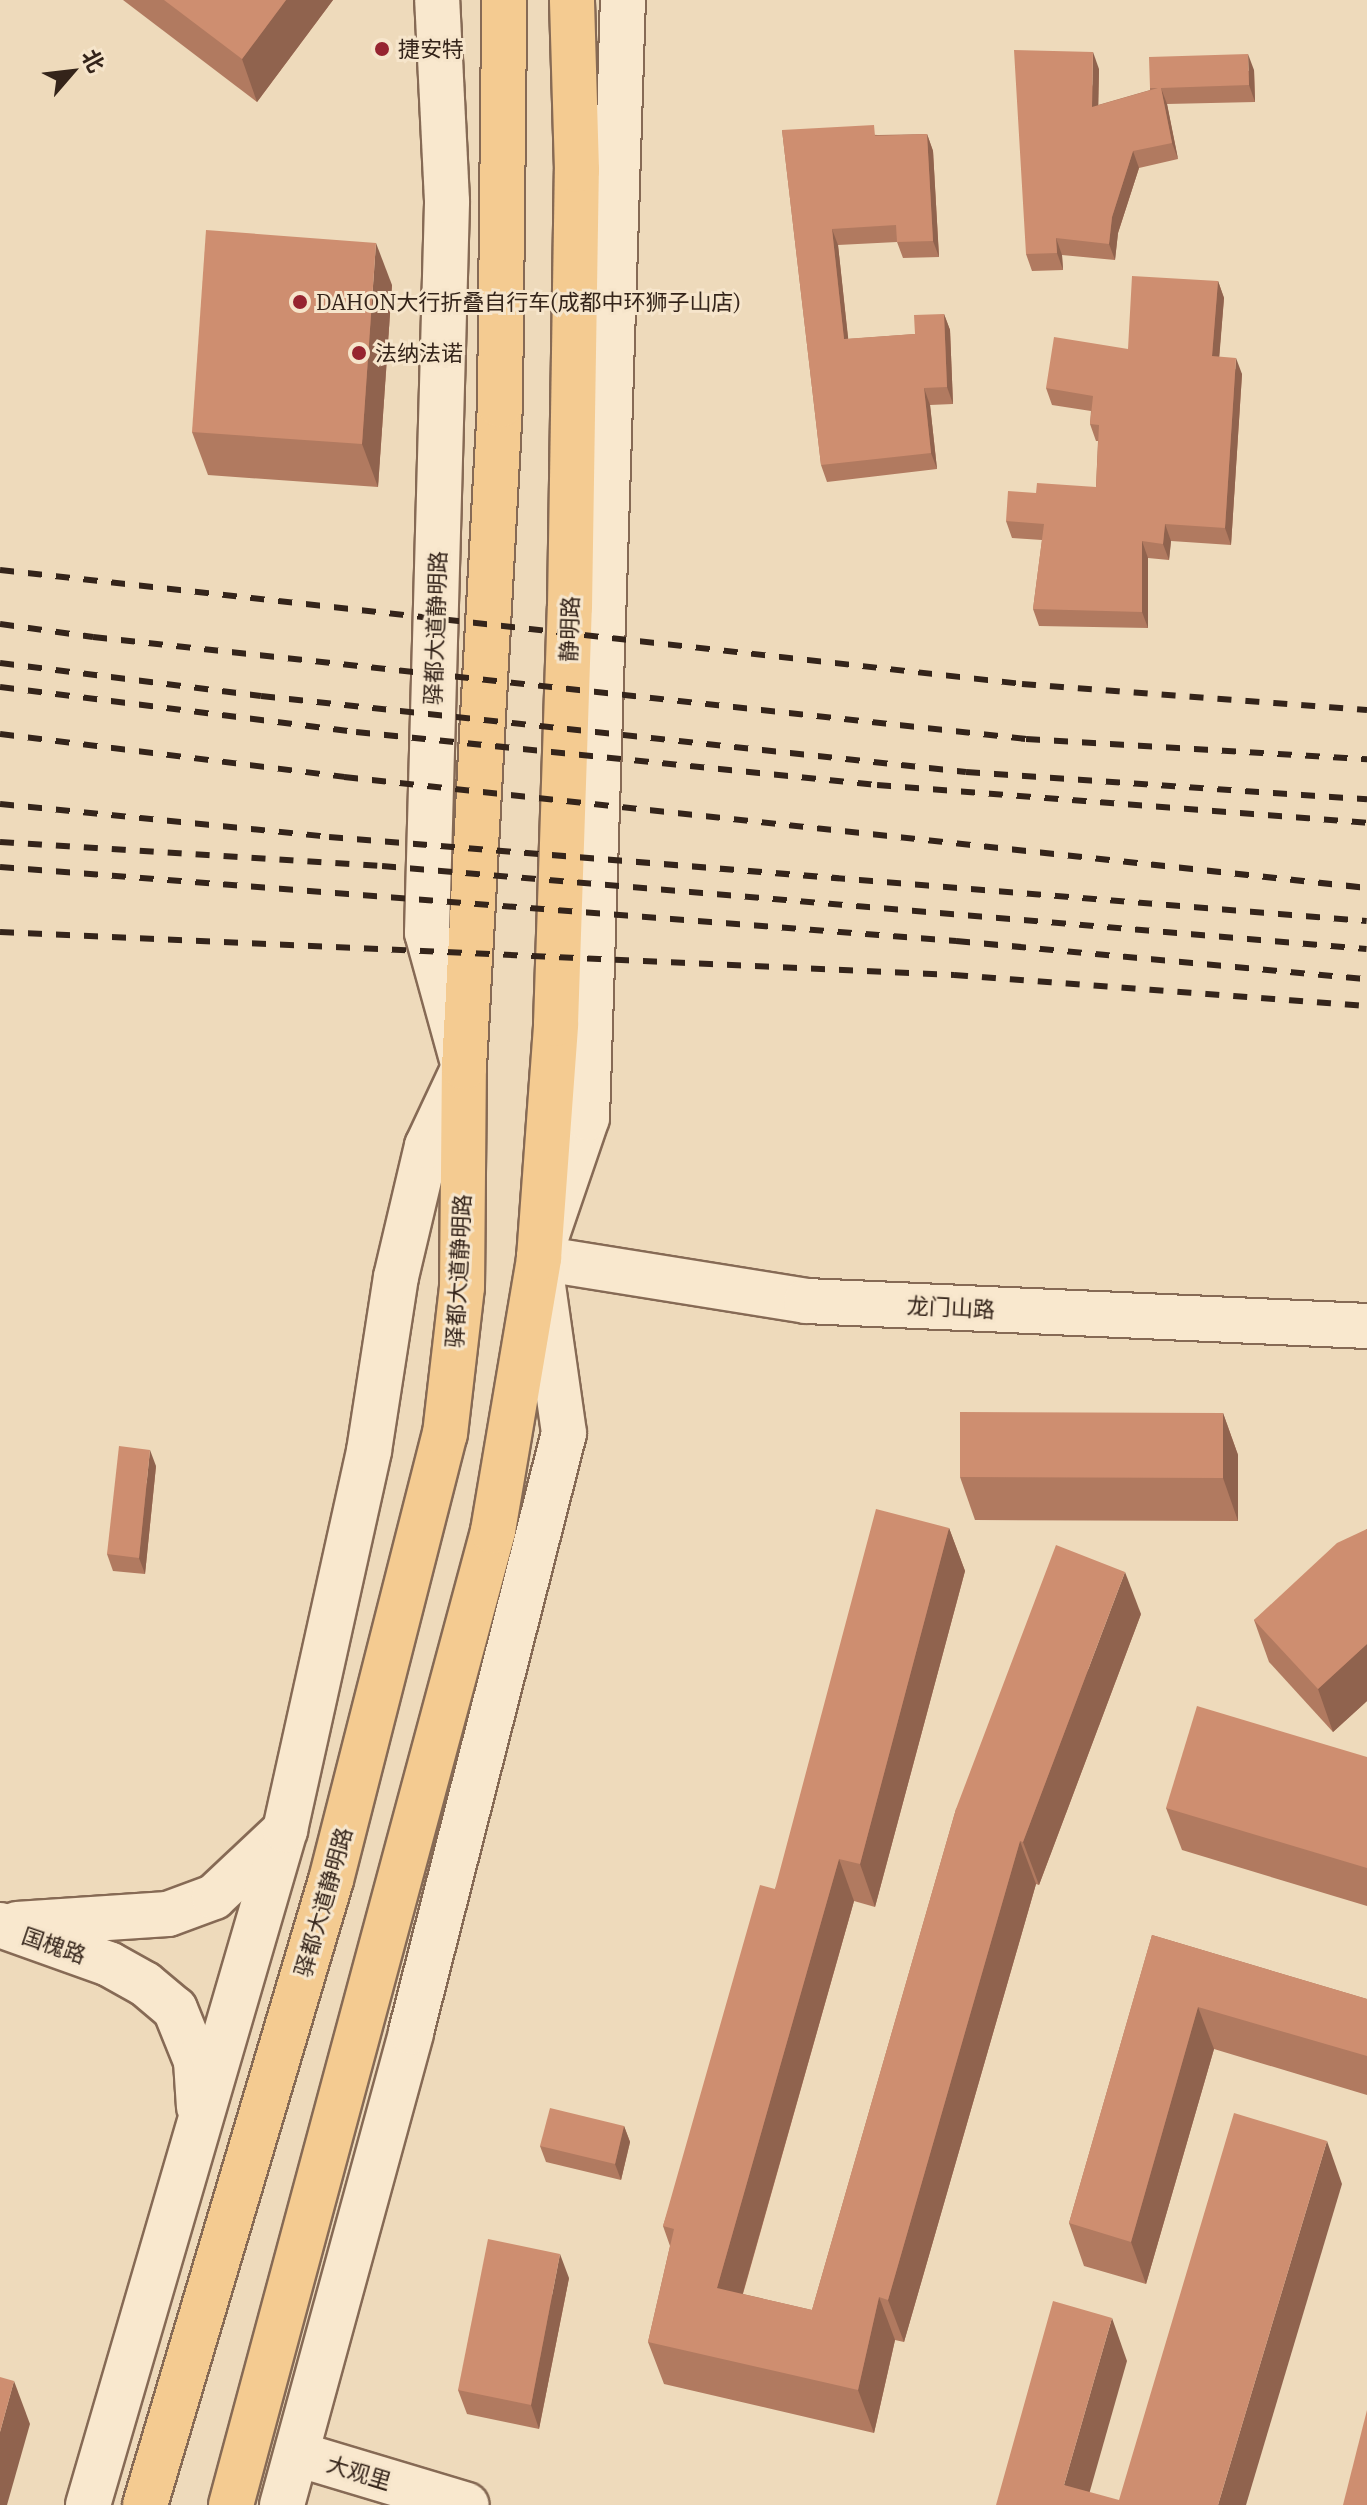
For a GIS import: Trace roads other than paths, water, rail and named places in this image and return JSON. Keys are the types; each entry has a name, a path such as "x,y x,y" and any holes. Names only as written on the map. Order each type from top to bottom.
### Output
{"main road":[{"path":"464,1067 500,405 504,0"},
{"name":"静明路","path":"539,1258 556,1024 570,607 577,170 572,0"},
{"name":"驿都大道静明路","path":"145,2505 331,1880 445,1434 462,1287 464,1067"},
{"path":"231,2505 493,1531 539,1258"}],"street":[{"name":"驿都大道静明路","path":"437,0 447,201 427,933 464,1067"},
{"path":"282,2505 411,2032 564,1433 539,1258 587,1118 623,0"},
{"path":"88,2505 285,1830 369,1451 396,1277 427,1146 464,1067"},
{"name":"龙门山路","path":"539,1258 806,1301 1367,1326"},
{"path":"0,1925 168,1914 214,1897 285,1830"},
{"name":"国槐路","path":"0,1925 109,1964 145,1984 175,2009 196,2061 200,2129"},
{"name":"大观里","path":"297,2454 467,2505"}],"railway":[{"path":"0,570 1022,684 1367,710"},
{"path":"0,624 93,637 1026,739 1367,759"},
{"path":"0,663 261,696 966,772 1367,799"},
{"path":"0,687 356,732 877,785 1367,823"},
{"path":"0,734 344,777 1367,888"},
{"path":"0,804 329,837 1367,921"},
{"path":"0,842 382,866 1367,949"},
{"path":"0,867 956,941 1367,979"},
{"path":"0,932 954,975 1367,1006"}],"place":[{"name":"捷安特","path":"382,49"},
{"name":"DAHON大行折叠自行车(成都中环狮子山店)","path":"300,302"},
{"name":"法纳法诺","path":"359,353"}]}
